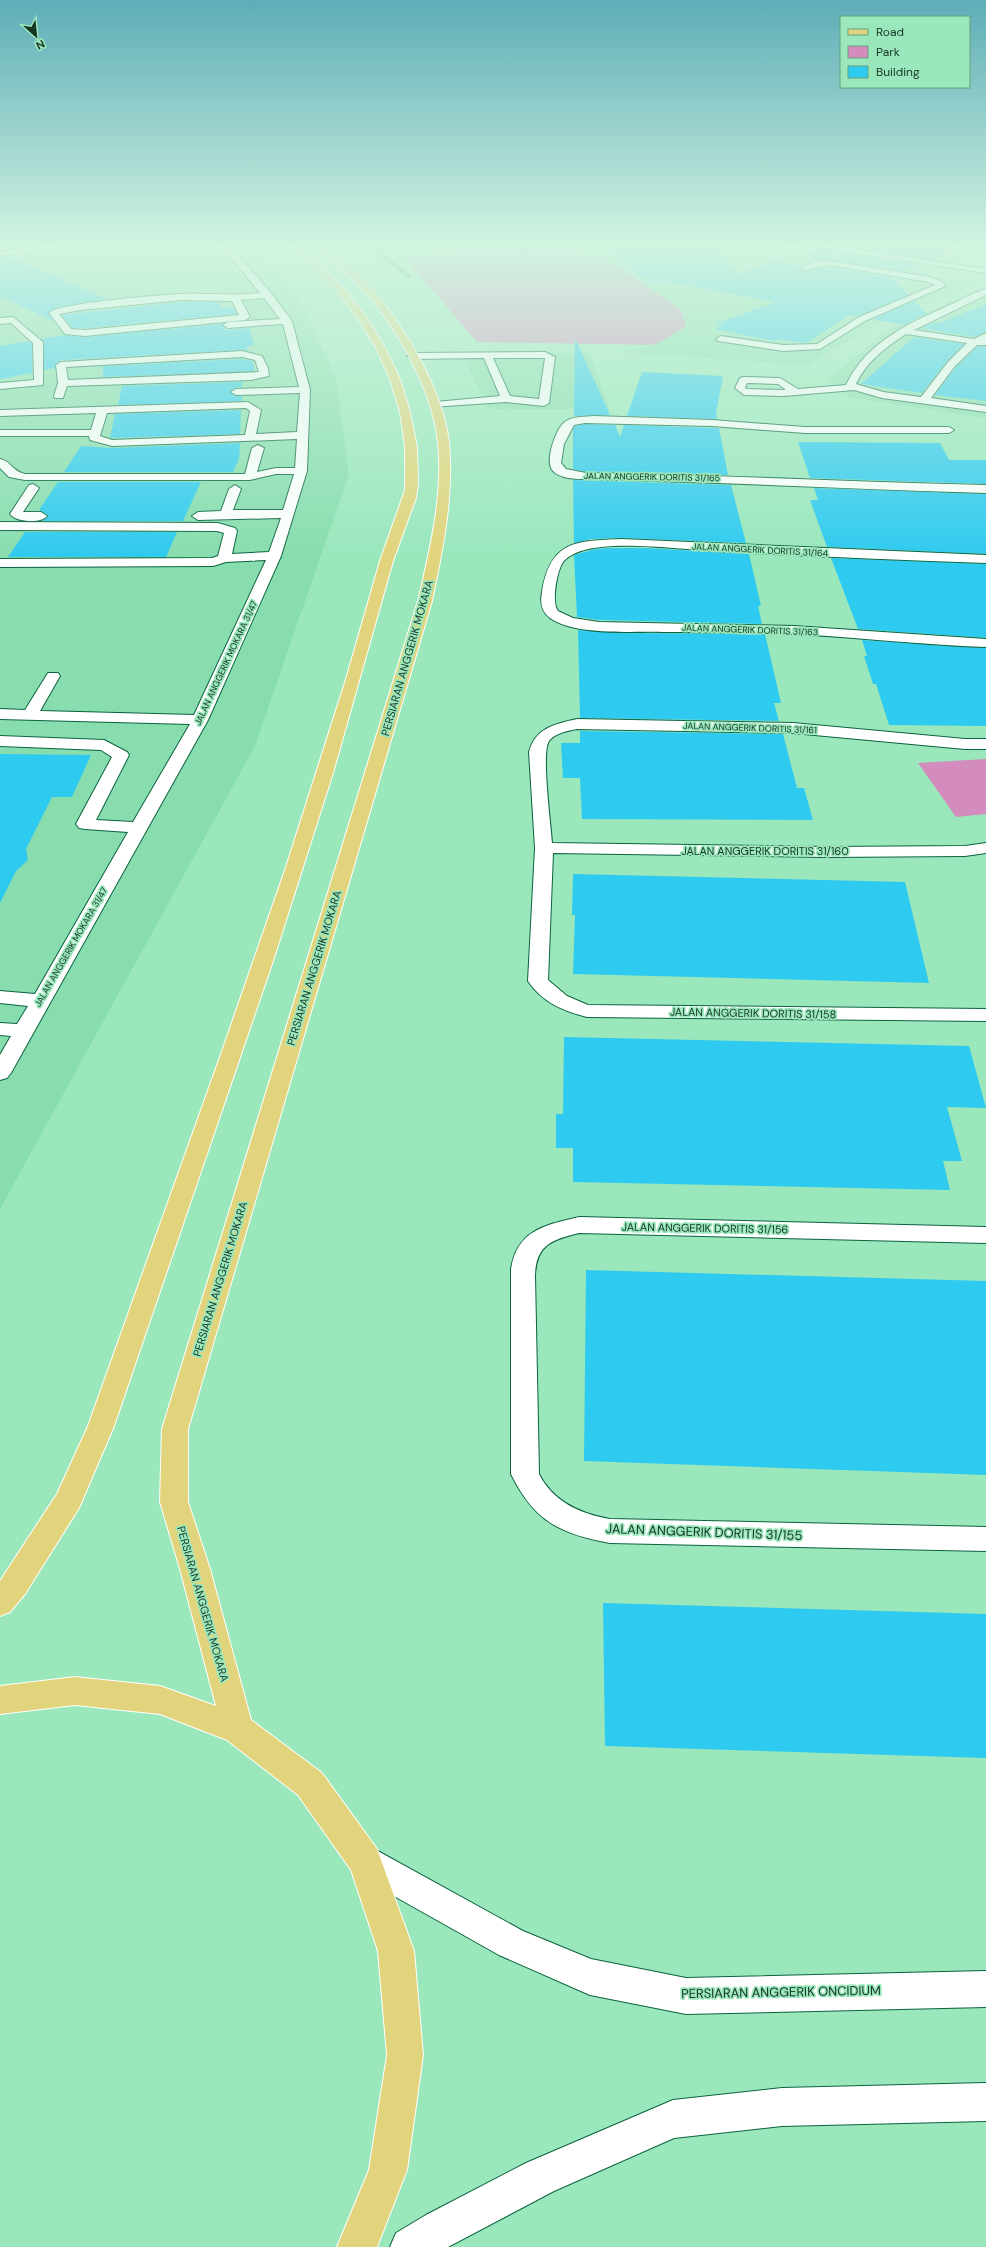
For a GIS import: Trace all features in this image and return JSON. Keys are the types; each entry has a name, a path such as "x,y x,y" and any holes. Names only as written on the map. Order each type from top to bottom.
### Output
{"main road":[{"path":"0,1603 15,1585 69,1500 102,1426 316,807 392,545 412,487 407,414 399,388 380,348"},
{"name":"PERSIARAN ANGGERIK MOKARA","path":"238,1730 174,1502 175,1429 425,601 439,542 443,486 443,441 435,405 407,348"},
{"path":"0,1700 75,1691 160,1700 238,1730 310,1784 365,1861 396,1951 405,2055 388,2170 358,2247"}],"street":[{"path":"38,348 39,383 42,397 73,396"},
{"name":"JALAN ANGGERIK MOKARA 31/47","path":"0,1073 200,720 274,556 301,471 305,390 294,348"},
{"path":"788,348 813,348"},
{"path":"854,387 851,384 852,378 859,365 881,348"},
{"path":"924,400 967,348"},
{"path":"59,396 63,383 61,365 242,354 257,356 260,358 265,374 251,377 106,383 63,383"},
{"path":"412,356 488,357 545,355 550,357 544,404 506,399 435,405"},
{"path":"488,357 506,399"},
{"path":"0,386 39,383"},
{"path":"102,395 106,383"},
{"path":"794,392 854,387 873,393 986,409"},
{"path":"227,392 305,390"},
{"path":"0,413 248,405 256,410 250,438"},
{"path":"102,410 94,433 94,438 112,443 303,435"},
{"path":"25,433 33,412"},
{"name":"JALAN ANGGERIK DORITIS 31/165","path":"949,430 805,430 712,423 594,419 577,421 565,427 562,431 555,460 556,466 561,471 586,476 740,479 798,484 986,489"},
{"path":"0,432 94,433"},
{"path":"250,477 258,448"},
{"path":"0,462 13,475 25,477 250,477 276,471 301,471"},
{"path":"33,488 16,514 20,516 182,516 288,514"},
{"path":"226,514 235,489"},
{"path":"0,526 218,526 231,531 224,558"},
{"name":"JALAN ANGGERIK DORITIS 31/164","path":"551,579 558,560 566,553 583,546 609,544 633,543 893,557 986,559"},
{"path":"0,563 214,562 224,558 274,556"},
{"name":"JALAN ANGGERIK DORITIS 31/163","path":"551,579 547,603 548,609 558,617 572,622 599,626 794,630 954,642 986,642"},
{"path":"30,714 52,676"},
{"path":"0,714 200,720"},
{"name":"JALAN ANGGERIK DORITIS 31/161","path":"544,848 537,752 541,739 553,730 577,724 793,728 965,744 986,744"},
{"path":"0,741 104,745 121,755 85,824 138,828"},
{"name":"JALAN ANGGERIK DORITIS 31/160","path":"544,848 827,852 965,851 986,848"},
{"name":"JALAN ANGGERIK DORITIS 31/158","path":"544,848 538,981 547,992 567,1005 587,1011 986,1015"},
{"path":"0,997 41,1001"},
{"path":"0,1029 23,1031"},
{"name":"JALAN ANGGERIK DORITIS 31/156","path":"523,1346 524,1268 528,1249 542,1236 563,1228 578,1226 986,1235"},
{"name":"JALAN ANGGERIK DORITIS 31/155","path":"523,1346 525,1474 530,1487 543,1502 564,1517 588,1528 610,1531 986,1539"},
{"name":"PERSIARAN ANGGERIK ONCIDIUM","path":"365,1861 511,1943 590,1977 686,1996 986,1989"},
{"path":"410,2247 440,2229 540,2178 673,2119 782,2107 986,2102"}],"shaded area":[{"path":"0,348 322,348 336,379 349,474 255,746 0,1209"},
{"path":"641,348 836,348 806,365 622,352"},
{"path":"866,348 986,348 986,418 850,397 828,379"},
{"path":"589,353 610,409 489,409 462,355"}],"green space":[{"path":"986,759 986,814 956,817 918,763"}],"building":[{"path":"0,348 32,348 32,373 0,379"},
{"path":"44,348 247,348 248,351 242,350 61,360 55,364 55,368 44,370"},
{"path":"575,348 579,348 610,415 574,416"},
{"path":"902,348 960,348 947,361 922,393 861,384"},
{"path":"976,348 986,348 986,401 935,395 956,367"},
{"path":"242,359 252,361 255,371 103,377 103,366"},
{"path":"642,372 723,376 716,413 717,419 627,416"},
{"path":"242,382 242,387 235,388 230,391 235,396 242,396 242,401 118,405 122,386"},
{"path":"241,410 240,434 110,438 115,414"},
{"path":"585,424 615,425 620,437 624,425 719,428 728,475 586,472 573,469 573,429 575,426"},
{"path":"798,442 940,443 949,460 986,460 986,484 810,478"},
{"path":"240,443 239,459 233,472 64,472 81,446 112,448"},
{"path":"573,480 731,485 746,543 621,538 591,539 574,543"},
{"path":"58,482 201,482 183,521 42,521 48,516 39,510"},
{"path":"814,488 986,494 986,554 827,547 810,500 818,500"},
{"path":"25,532 177,532 166,557 8,557"},
{"path":"646,548 749,554 761,606 758,606 762,624 599,620 577,617 574,555 595,549"},
{"path":"831,558 986,564 986,638 858,629"},
{"path":"578,630 621,633 765,634 781,703 774,703 779,721 580,718"},
{"path":"862,640 986,648 986,726 889,725 876,684 873,684 864,656 867,656"},
{"path":"580,731 783,734 797,788 804,788 813,820 582,819 580,778 563,778 561,743 580,743"},
{"path":"0,754 91,755 72,797 52,797 26,849 28,860 16,871 0,903"},
{"path":"573,874 905,882 929,983 573,974 575,915 572,915"},
{"path":"564,1037 969,1046 986,1108 947,1107 962,1161 943,1161 950,1190 573,1182 573,1148 556,1148 556,1114 563,1114"},
{"path":"586,1270 986,1281 986,1475 584,1461"},
{"path":"603,1603 986,1614 986,1758 605,1746"}]}
